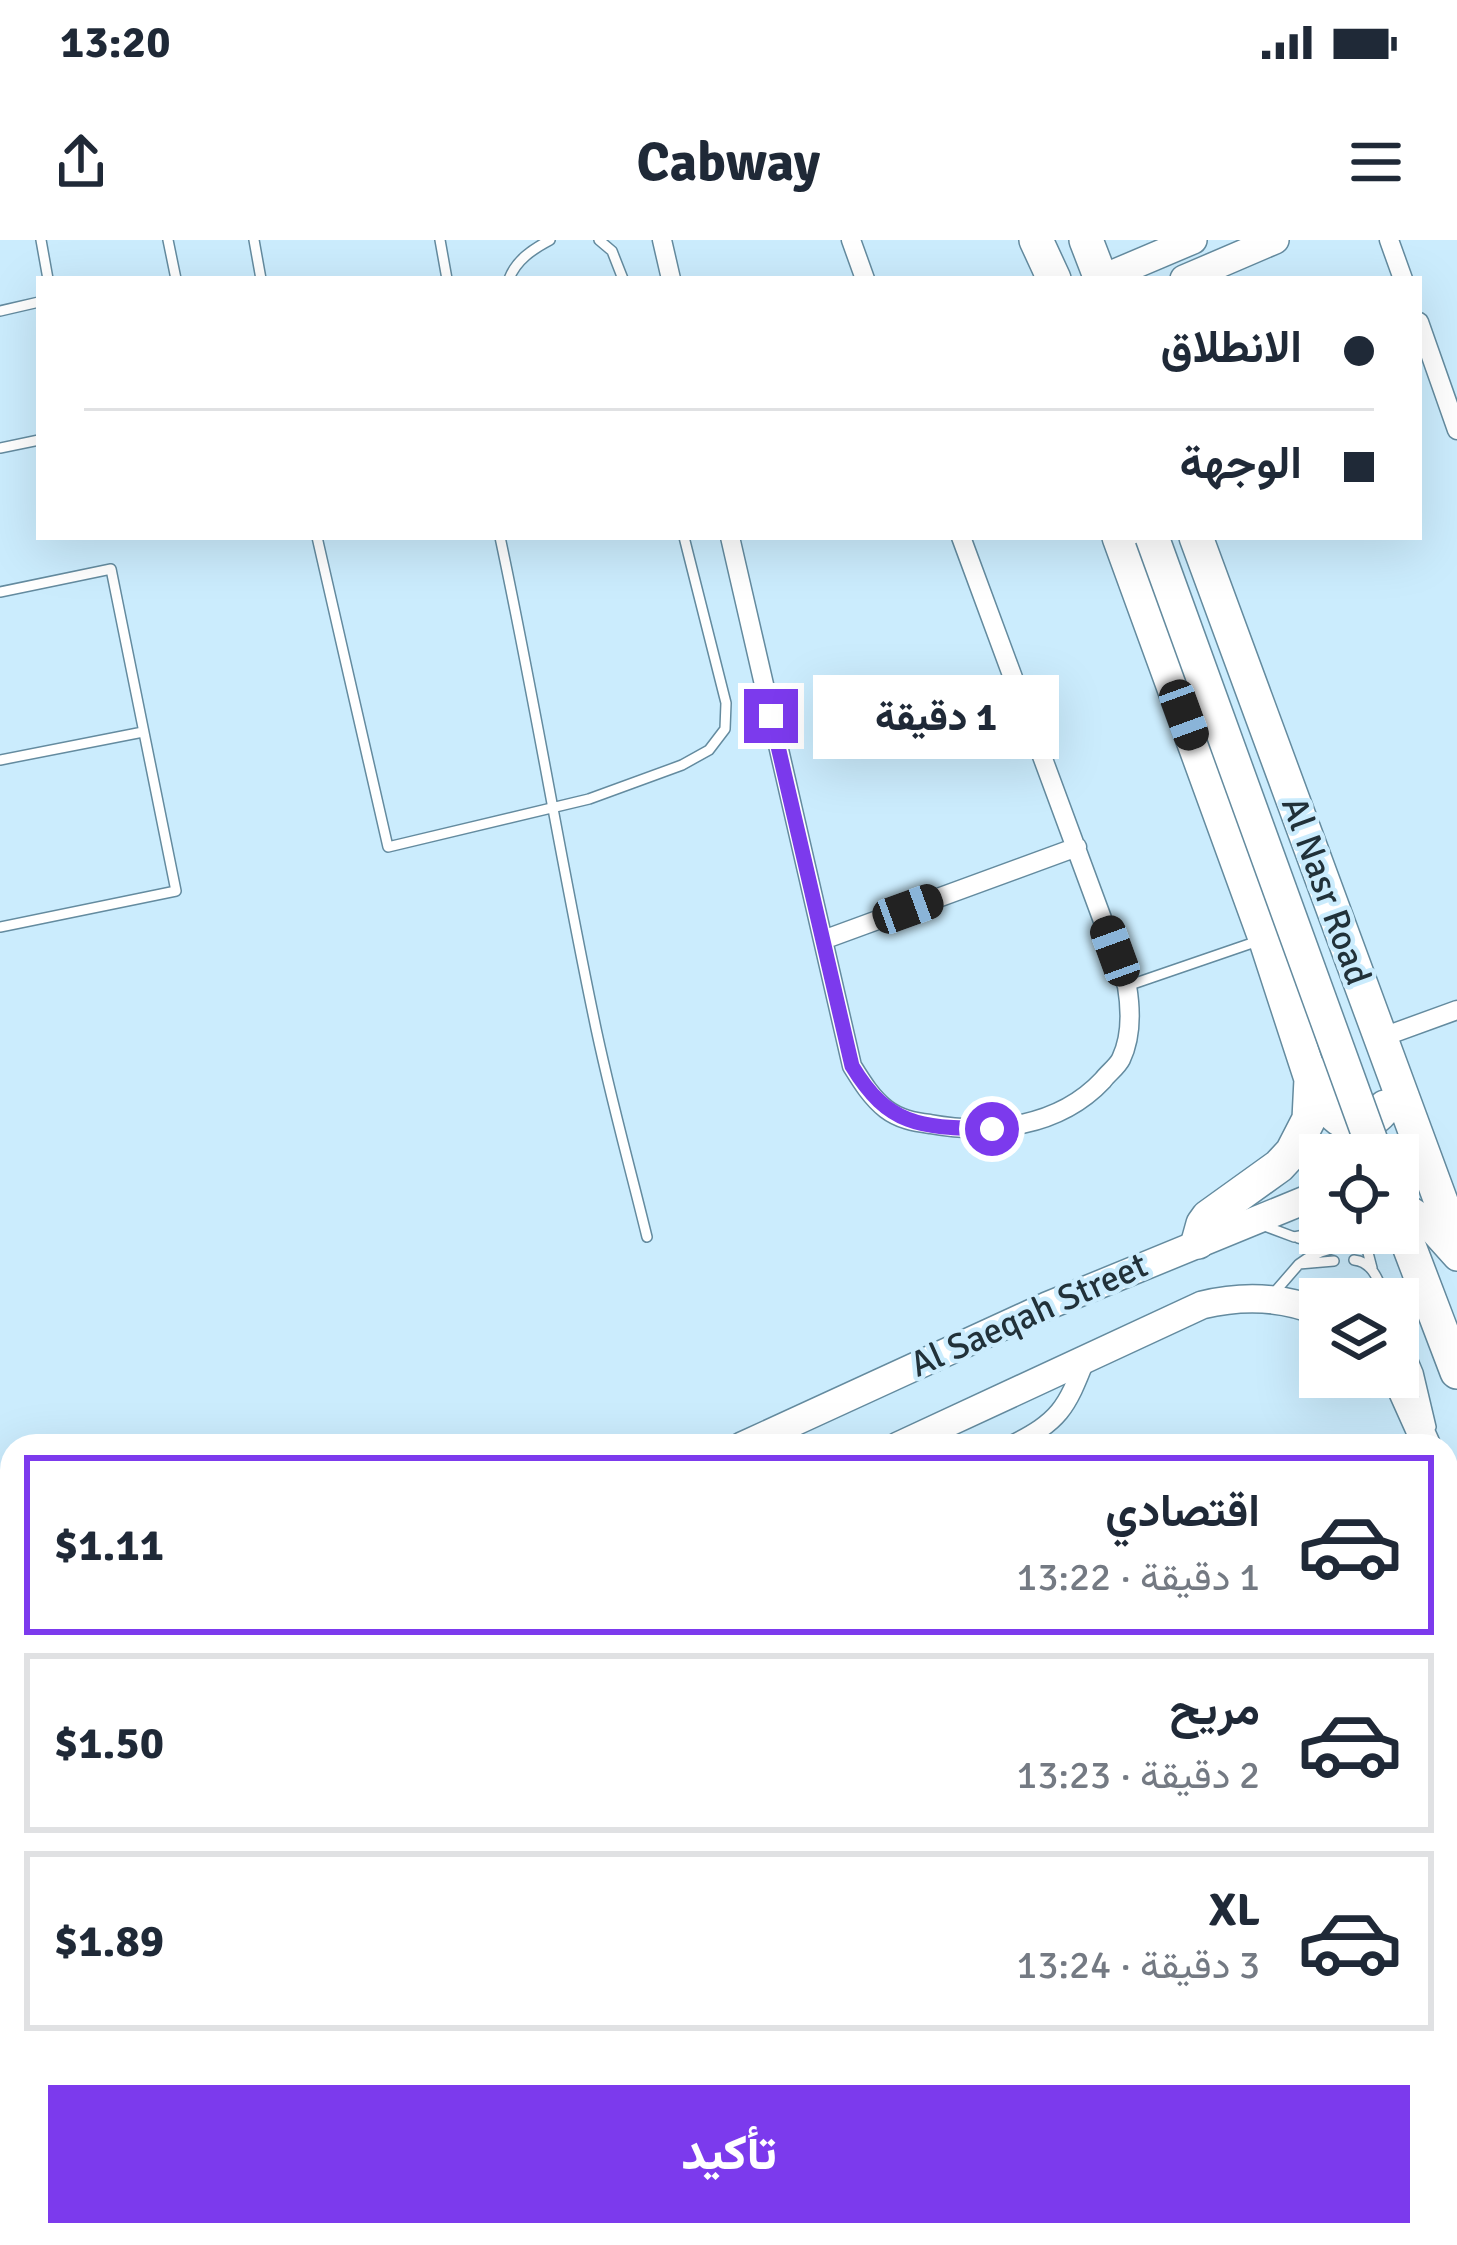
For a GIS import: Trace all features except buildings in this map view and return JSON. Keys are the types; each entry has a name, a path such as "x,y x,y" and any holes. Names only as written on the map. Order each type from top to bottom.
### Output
{"highway":[{"path":"1028,276 1026,255 1032,240"},
{"path":"1032,240 1052,276"},
{"path":"1087,240 1100,276"},
{"path":"1120,540 1311,1078 1312,1100 1302,1136 1279,1166 1208,1217 1198,1242"},
{"path":"1153,540 1368,1134"},
{"name":"Al Nasr Road","path":"1197,540 1457,1245"},
{"path":"1306,1058 1331,1111 1350,1124 1366,1124 1379,1115 1395,1079"},
{"path":"1412,1254 1457,1372"}],"street":[{"path":"662,240 670,276"},
{"path":"851,240 864,276"},
{"path":"1114,276 1155,267 1193,240"},
{"path":"1191,276 1275,240"},
{"path":"1389,240 1402,276"},
{"path":"1422,331 1457,430"},
{"path":"731,540 852,1066 868,1092 908,1121 992,1129 1058,1114 1089,1095 1120,1061 1130,1024 1127,986 962,540"},
{"path":"823,940 1077,848"},
{"path":"1380,1038 1457,1010"},
{"name":"Al Saeqah Street","path":"768,1434 947,1350 1299,1202"},
{"path":"1419,1216 1457,1257"},
{"name":"Al Saeqah Street","path":"924,1434 1202,1305 1270,1298 1299,1306"},
{"path":"1030,1434 1054,1420 1068,1401 1086,1358"},
{"path":"1406,1398 1424,1434"}],"lane":[{"path":"41,240 47,276"},
{"path":"168,240 173,276"},
{"path":"254,240 261,276"},
{"path":"440,240 446,276"},
{"path":"510,276 534,248 550,240"},
{"path":"599,240 612,251 622,276"},
{"path":"0,311 36,303"},
{"path":"0,448 36,441"},
{"path":"318,540 388,848 553,809 635,784 710,750 725,729 726,703 686,540"},
{"path":"501,540 594,1019 647,1237"},
{"path":"0,592 111,568 176,891 0,927"},
{"path":"0,760 143,732"},
{"path":"1127,986 1265,938"},
{"path":"1251,1221 1299,1238"},
{"path":"1294,1237 1299,1236"},
{"path":"1270,1298 1313,1254 1356,1245 1366,1249 1377,1278"},
{"path":"1354,1260 1372,1268"},
{"path":"1299,1264 1334,1261"},
{"path":"1419,1376 1429,1434"}],"route":[{"path":"771,716 852,1066 868,1092 908,1121 992,1129"}]}
